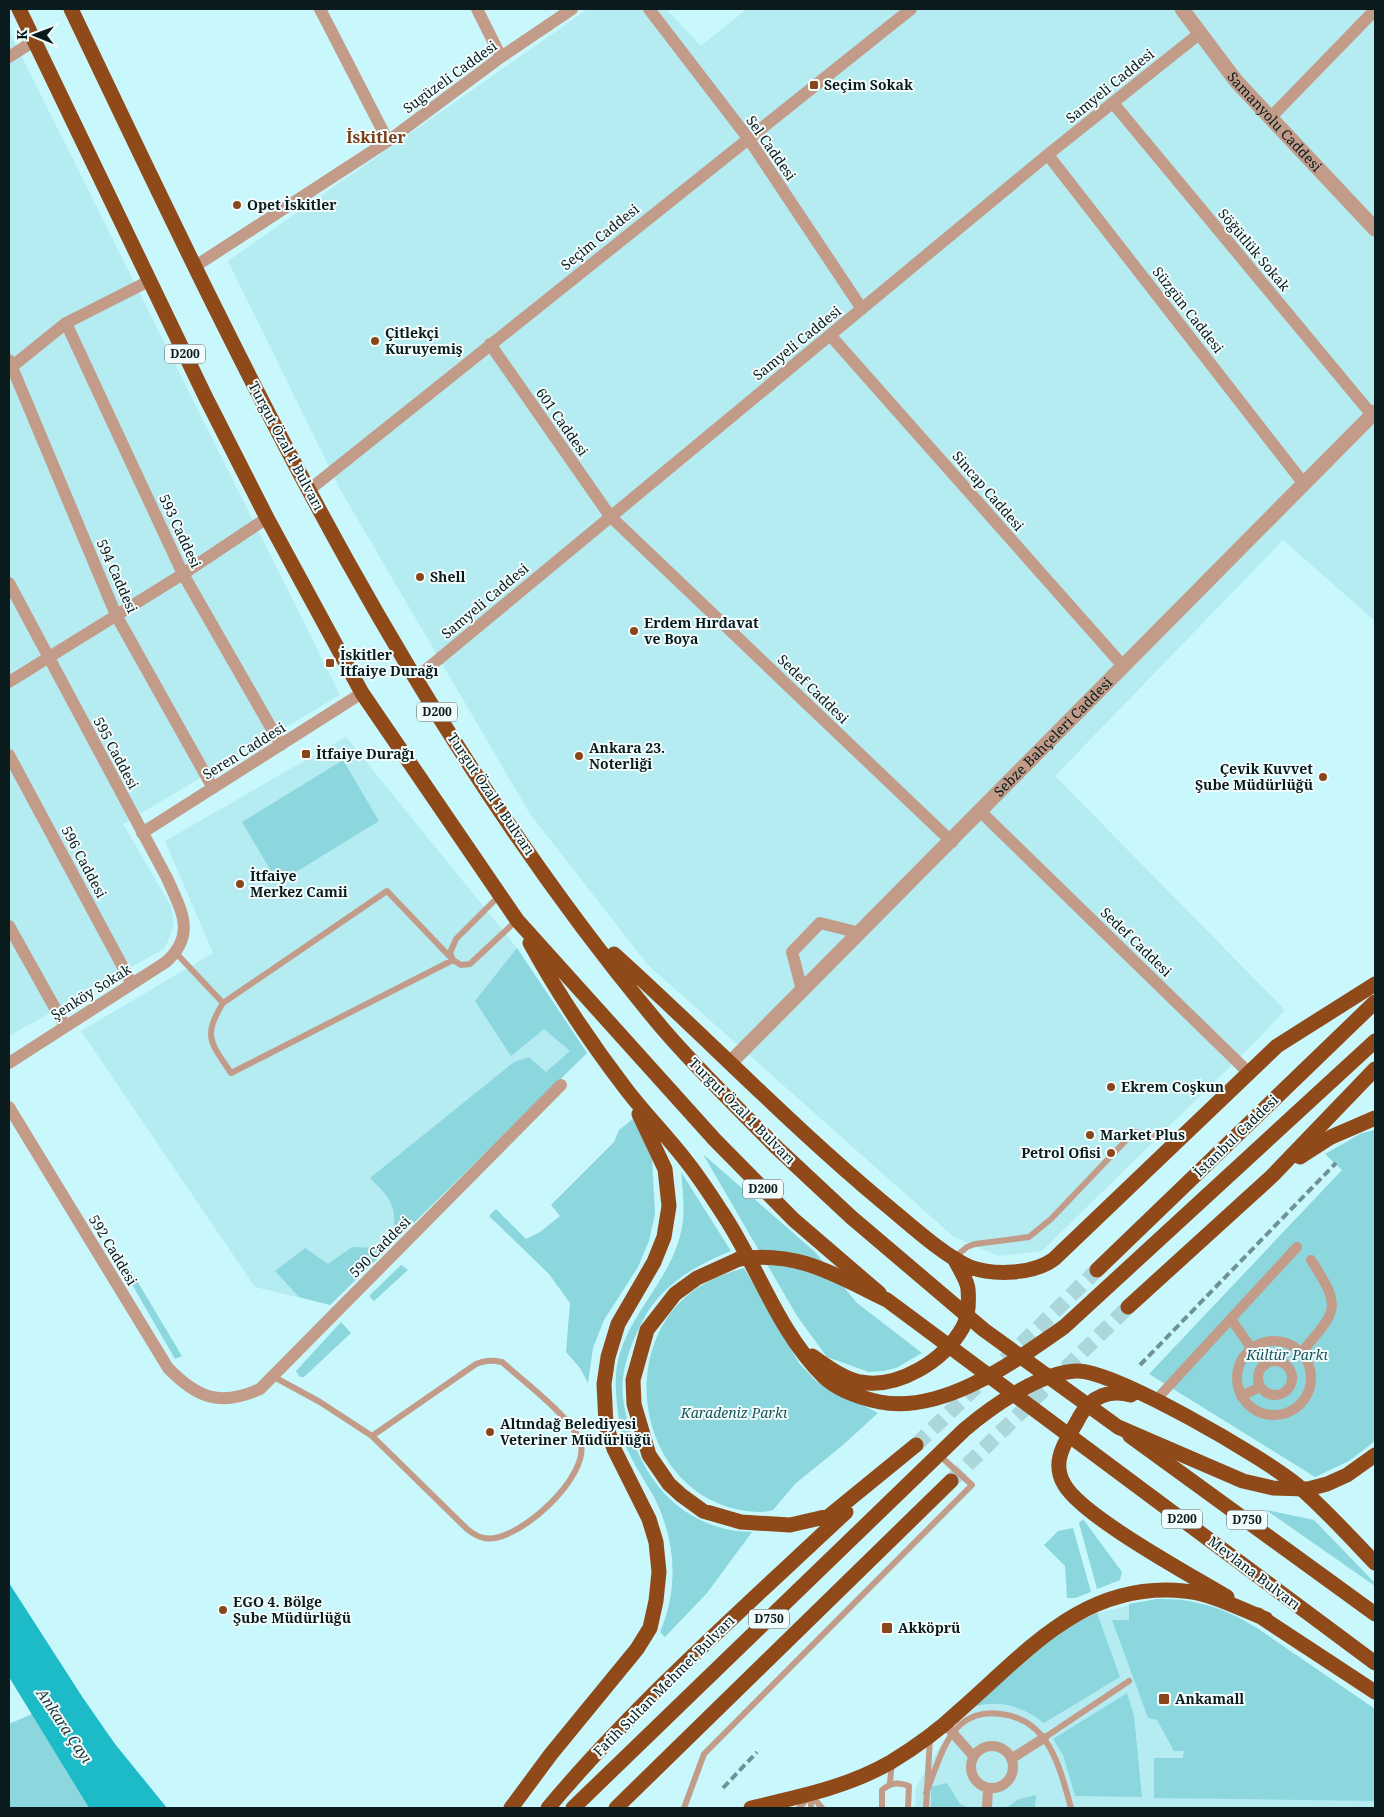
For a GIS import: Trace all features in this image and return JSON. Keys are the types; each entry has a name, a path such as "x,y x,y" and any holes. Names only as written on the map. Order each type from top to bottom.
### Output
{"highway":[{"name":"D200","path":"18,9 149,281 267,518 362,694 499,896 518,920 715,1140 794,1220 887,1300"},
{"name":"Turgut Özal 1 Bulvarı","path":"71,9 194,267 309,490 381,622 491,797 581,925 663,1029 775,1146 851,1218 984,1330 1118,1427"},
{"path":"518,920 559,996 627,1091 699,1178 728,1221 772,1302 801,1349 824,1377 849,1392 882,1402 907,1403 936,1398 971,1385 1016,1360 1064,1328 1375,1041"},
{"path":"581,925 686,1019 805,1135 905,1220 954,1258 970,1267 996,1271 1029,1270 1044,1267 1070,1245 1176,1140 1277,1046 1375,984"},
{"name":"İstanbul Caddesi","path":"1097,1270 1375,1002"},
{"path":"1128,1306 1272,1176 1375,1070"},
{"path":"511,1808 551,1754 638,1649 650,1628 656,1601 659,1572 656,1542 649,1519 614,1449 606,1425 604,1384 608,1357 618,1324 654,1262 664,1237 668,1206 665,1169 627,1091"},
{"path":"1272,1176 1331,1137 1355,1125 1375,1118"},
{"name":"Fatih Sultan Mehmet Bulvarı","path":"548,1808 583,1766 706,1645 916,1445 829,1516 790,1525 741,1522 711,1514 694,1505 669,1484 649,1455 634,1404 633,1380 647,1330 675,1294 698,1278 739,1259 764,1255 799,1261 825,1270 887,1300"},
{"path":"801,1349 845,1377 858,1381 885,1383 922,1367 944,1352 964,1326 968,1307 968,1287 954,1258"},
{"name":"Mevlana Bulvarı","path":"887,1300 1375,1663"},
{"name":"D750","path":"574,1808 974,1422 998,1404 1041,1381 1064,1373 1078,1371 1104,1376 1213,1432 1297,1485 1375,1563"},
{"path":"1155,1401 1116,1391 1101,1395 1082,1412 1063,1447 1058,1466 1063,1483 1076,1499 1113,1527 1266,1619 1375,1692"},
{"path":"1118,1427 1243,1481 1273,1488 1300,1490 1327,1484 1348,1475 1375,1455"},
{"name":"D750","path":"1118,1427 1375,1614"},
{"path":"616,1808 951,1482"},
{"path":"751,1808 811,1801 892,1761 930,1735 949,1729 1041,1636 1072,1616 1119,1597 1164,1590 1185,1591 1266,1619"}],"street":[{"path":"320,9 388,141"},
{"path":"476,9 502,57"},
{"name":"Sugüzeli Caddesi","path":"194,267 388,141 502,57 572,9"},
{"name":"Sel Caddesi","path":"649,9 748,138 862,309"},
{"name":"Seçim Caddesi","path":"309,490 911,9"},
{"name":"Samanyolu Caddesi","path":"1182,9 1236,81 1375,230"},
{"path":"1270,118 1375,10"},
{"name":"Samyeli Caddesi","path":"416,678 1048,155 1199,34"},
{"path":"9,57 34,41"},
{"name":"Söğütlük Sokak","path":"1112,103 1374,414"},
{"name":"Süzgün Caddesi","path":"1048,155 1304,484"},
{"path":"9,366 66,323 149,281"},
{"name":"593 Caddesi","path":"66,323 183,574 282,745"},
{"name":"Sincap Caddesi","path":"830,335 1124,667"},
{"name":"601 Caddesi","path":"490,344 610,516"},
{"name":"594 Caddesi","path":"9,366 116,615 213,788"},
{"name":"Sebze Bahçeleri Caddesi","path":"730,1063 952,842 1374,414"},
{"name":"Sedef Caddesi","path":"610,516 952,842"},
{"path":"9,682 183,574 267,518"},
{"name":"595 Caddesi","path":"9,583 167,878 180,910 183,923 183,942"},
{"name":"Seren Caddesi","path":"142,833 362,694"},
{"name":"596 Caddesi","path":"9,755 132,984"},
{"name":"Sedef Caddesi","path":"980,812 1249,1073"},
{"path":"802,990 792,952 820,923 860,933"},
{"path":"9,926 65,1026"},
{"name":"Şenköy Sokak","path":"9,1063 132,984 176,953 183,942"},
{"name":"590 Caddesi","path":"205,1396 220,1400 242,1397 260,1390 561,1085"},
{"name":"592 Caddesi","path":"9,1107 168,1368 181,1381 205,1396"},
{"path":"1155,1401 1296,1247"},
{"path":"1290,1370 1304,1357 1328,1321 1333,1306 1329,1288 1310,1260"},
{"path":"1231,1319 1254,1347 1264,1365"},
{"path":"1266,1342 1282,1342 1304,1357 1311,1384 1305,1399 1295,1409 1286,1414 1269,1415 1252,1409 1241,1396 1238,1388 1240,1362 1254,1347 1266,1342"},
{"path":"1275,1361 1281,1362 1290,1370 1291,1385 1284,1393 1268,1394 1260,1387 1258,1374 1264,1365 1275,1361"},
{"path":"1241,1396 1260,1387"},
{"path":"1284,1393 1295,1409"},
{"path":"949,1729 973,1756"},
{"path":"1011,1759 1044,1738"},
{"path":"995,1746 1003,1749 1011,1759 1013,1771 1010,1779 996,1788 988,1788 974,1780 971,1772 973,1756 979,1750 995,1746"},
{"path":"987,1808 988,1788"}],"lane":[{"path":"453,960 231,1072 211,1039 210,1027 223,1003 387,891 453,960 461,965 470,964 518,920"},
{"path":"453,960 452,946 456,939 499,896"},
{"path":"176,953 223,1003"},
{"path":"954,1258 967,1247 975,1244 1029,1238 1051,1219 1134,1132 1176,1140"},
{"path":"274,1376 320,1402 372,1436 467,1529 485,1538 493,1538 522,1527 534,1518 564,1487 582,1455 576,1433 558,1413 502,1362 494,1360 486,1360 476,1364 372,1436"},
{"path":"684,1808 704,1754 972,1485 939,1455"},
{"path":"1044,1738 1129,1681"},
{"path":"926,1793 949,1729 961,1725 977,1715 991,1713 1024,1719 1044,1738 1056,1758 1071,1808"},
{"path":"926,1808 930,1735"},
{"path":"890,1783 892,1761"},
{"path":"882,1808 882,1790 890,1783 899,1782 909,1786 908,1808"},
{"path":"799,1808 811,1801 822,1808"}],"shaded area":[{"path":"588,9 666,9 701,46 747,9 1375,9 1375,621 1283,540 1055,776 1285,1010 1256,1041 1042,1251 999,1256 954,1237 648,965 530,814 340,489 228,261"},
{"path":"9,31 340,695 123,824 171,906 174,926 165,948 9,1036"},
{"path":"346,737 517,948 587,1053 330,1305 255,1287 81,1031 213,953 165,841"},
{"path":"1157,1599 1179,1599 1215,1606 1237,1616 1375,1709 1375,1808 915,1808 916,1787 945,1739 976,1706 1097,1613"}],"green space":[{"path":"343,760 379,821 278,883 242,822"},
{"path":"517,948 587,1053 330,1305 299,1297 275,1271 305,1248 328,1264 352,1247 375,1246 383,1242 393,1232 393,1208 387,1196 370,1178 514,1062 529,1057 546,1072 570,1051 544,1029 511,1056 475,1001"},
{"path":"634,1118 652,1157 655,1214 649,1241 638,1267 604,1320 593,1348 588,1383 580,1368 566,1352 570,1303 549,1274 489,1216 496,1209 526,1239 540,1232 560,1216 551,1205 614,1142 619,1130"},
{"name":"Kültür Parkı","path":"1375,1130 1375,1441 1349,1461 1315,1477 1149,1374 1342,1170 1325,1154 1362,1133"},
{"path":"703,1154 815,1252 857,1303 922,1353 896,1368 869,1372 827,1357 797,1316"},
{"path":"681,1172 731,1251 691,1271 657,1299 641,1324 630,1350 624,1371 623,1397 625,1409 636,1448 646,1468 658,1486 672,1501 689,1514 708,1523 729,1530 752,1532 707,1593 665,1637 660,1632 670,1598 672,1581 671,1547 667,1530 654,1497 625,1444 620,1424 616,1391 617,1368 622,1348 630,1329 673,1256 680,1236 683,1212"},
{"path":"127,1264 182,1356 175,1359 122,1267"},
{"path":"401,1265 408,1270 374,1301 369,1296"},
{"name":"Karadeniz Parkı","path":"744,1268 799,1363 816,1381 878,1413 843,1445 796,1483 773,1510 762,1512 728,1507 702,1495 680,1476 664,1454 652,1428 647,1400 648,1372 654,1344 674,1308 691,1292 711,1280"},
{"path":"341,1322 351,1333 304,1377 300,1377 296,1371"},
{"path":"1266,1510 1314,1520 1375,1583 1375,1586"},
{"path":"1083,1519 1122,1572 1120,1580 1097,1589 1079,1523"},
{"path":"1073,1528 1091,1592 1075,1598 1067,1598 1065,1566 1044,1545 1058,1531"},
{"path":"1157,1599 1184,1600 1209,1606 1245,1621 1375,1709 1375,1801 1154,1798 1154,1758 1183,1758 1184,1751 1174,1751 1157,1720 1148,1718 1112,1620 1129,1620 1129,1604"},
{"path":"1097,1613 1120,1677 1044,1723 1036,1717 1012,1706 986,1704 976,1706 1017,1666 1047,1642 1079,1621"},
{"path":"1127,1693 1134,1716 1142,1797 1075,1796 1063,1755 1053,1739"},
{"path":"32,1714 89,1808 9,1808 9,1724"},
{"path":"947,1783 960,1804 969,1808 931,1808 931,1787"},
{"path":"1036,1795 1035,1808 1006,1808 1019,1799"}],"water":[{"name":"Ankara Çayı","path":"9,1583 115,1744 167,1808 89,1808 9,1677"}],"tunnel":[{"path":"1005,1360 1097,1270"},
{"path":"951,1481 1128,1307"},
{"path":"916,1445 984,1379"}],"railway":[{"path":"1140,1365 1336,1163"},
{"path":"723,1788 757,1752"}],"place":[{"name":"Seçim Sokak","path":"814,85"},
{"name":"Opet İskitler","path":"237,205"},
{"name":"Çitlekçi Kuruyemiş","path":"375,341"},
{"name":"Shell","path":"420,577"},
{"name":"Erdem Hırdavat ve Boya","path":"634,631"},
{"name":"İskitler İtfaiye Durağı","path":"330,663"},
{"name":"İtfaiye Durağı","path":"306,754"},
{"name":"Ankara 23. Noterliği","path":"579,756"},
{"name":"Çevik Kuvvet Şube Müdürlüğü","path":"1323,777"},
{"name":"İtfaiye Merkez Camii","path":"240,884"},
{"name":"Ekrem Coşkun","path":"1111,1087"},
{"name":"Market Plus","path":"1090,1135"},
{"name":"Petrol Ofisi","path":"1111,1153"},
{"name":"Altındağ Belediyesi Veteriner Müdürlüğü","path":"490,1432"},
{"name":"EGO 4. Bölge Şube Müdürlüğü","path":"223,1610"},
{"name":"Akköprü","path":"887,1628"},
{"name":"Ankamall","path":"1164,1699"}],"district":[{"name":"İskitler","path":"376,137"}]}
